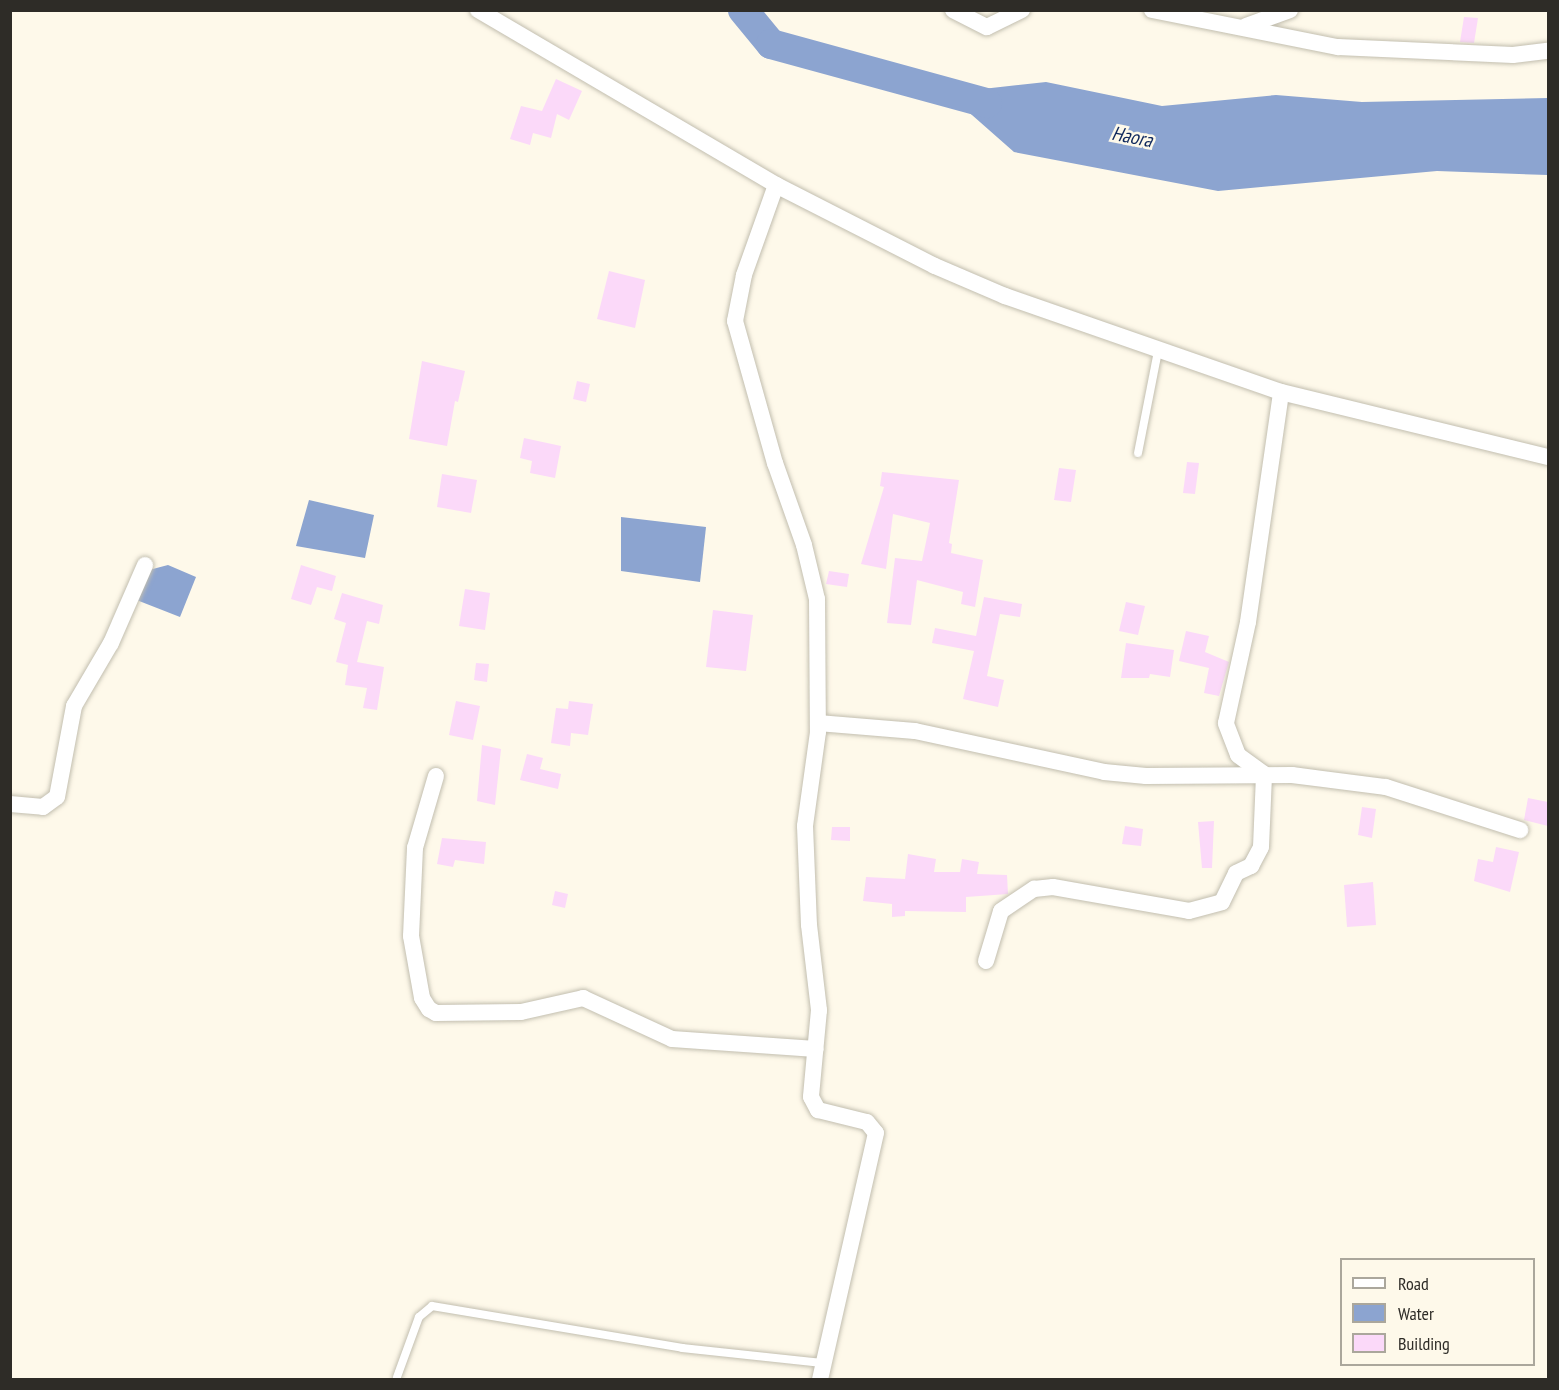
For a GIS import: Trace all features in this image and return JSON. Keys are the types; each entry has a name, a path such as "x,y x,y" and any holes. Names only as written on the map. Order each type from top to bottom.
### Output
{"street":[{"path":"478,10 776,185 955,274 1158,351 1281,392 1548,457"},
{"path":"953,10 987,27 1022,10"},
{"path":"1152,10 1309,42 1376,50 1513,55 1548,51"},
{"path":"1242,27 1290,10"},
{"path":"776,185 744,275 735,321 775,463 804,545 817,599 818,723 806,826 810,925 819,1010 812,1104 818,1110 867,1122 876,1133 821,1371"},
{"path":"1264,774 1238,755 1226,723 1248,622 1281,392"},
{"path":"10,804 43,807 57,798 74,706 111,643 145,565"},
{"path":"818,723 915,731 1104,772 1146,776 1264,774 1386,787 1520,830"},
{"path":"986,961 1000,911 1034,889 1053,888 1189,911 1222,902 1236,873 1251,866 1261,847 1264,774"},
{"path":"436,776 416,848 411,936 422,998 429,1009 436,1013 521,1012 583,998 672,1039 816,1049"}],"lane":[{"path":"1138,453 1158,351"},
{"path":"397,1377 419,1317 432,1306 821,1371"}],"water":[{"path":"1046,82 1162,106 1276,95 1362,102 1548,98 1548,175 1437,171 1218,191 1014,152 947,93"},
{"path":"309,500 374,515 365,558 296,546"},
{"path":"621,517 706,527 700,582 621,571"},
{"path":"168,565 196,577 180,617 134,599 149,570"}],"building":[{"path":"1464,17 1478,18 1474,43 1460,42"},
{"path":"556,79 582,91 569,120 557,114 551,138 533,133 530,145 510,139 521,106 542,111"},
{"path":"609,271 645,280 635,328 597,319"},
{"path":"422,361 465,371 458,402 455,401 447,446 409,439"},
{"path":"577,381 590,384 586,402 573,399"},
{"path":"524,438 561,446 555,478 530,473 532,461 520,458"},
{"path":"1187,462 1199,463 1195,494 1183,493"},
{"path":"1059,468 1076,470 1071,502 1054,500"},
{"path":"882,472 959,480 949,543 952,544 951,553 983,560 975,607 961,604 963,592 917,580 911,625 887,623 895,558 922,561 930,523 893,514 886,569 861,564 884,487 880,486"},
{"path":"442,474 477,480 471,513 437,507"},
{"path":"301,565 336,576 332,591 317,587 311,605 291,599"},
{"path":"829,571 849,574 847,587 826,584"},
{"path":"465,589 490,593 485,630 459,626"},
{"path":"342,593 383,605 379,624 367,621 357,662 384,667 377,710 363,708 367,688 345,685 348,665 336,662 346,623 334,619"},
{"path":"984,597 1022,604 1020,617 1000,614 987,676 1004,680 998,707 963,699 974,651 932,643 935,628 976,636"},
{"path":"1126,602 1145,606 1138,635 1119,631"},
{"path":"713,610 753,615 746,671 706,667"},
{"path":"1186,631 1209,636 1205,652 1229,662 1219,696 1204,693 1209,668 1179,661"},
{"path":"1126,643 1174,650 1170,677 1150,674 1149,678 1121,678"},
{"path":"476,663 489,664 487,682 474,680"},
{"path":"456,701 480,706 473,740 449,735"},
{"path":"569,701 593,704 588,735 571,733 570,746 551,743 556,708 568,709"},
{"path":"482,745 501,749 495,805 477,801"},
{"path":"527,754 543,758 540,769 561,774 558,789 520,780"},
{"path":"1528,798 1548,802 1548,826 1524,820"},
{"path":"1362,807 1376,809 1372,838 1358,835"},
{"path":"1214,821 1212,868 1202,868 1198,822"},
{"path":"1125,826 1143,829 1141,846 1122,844"},
{"path":"832,827 850,827 850,841 831,840"},
{"path":"442,838 486,842 484,864 455,860 453,867 437,864"},
{"path":"1496,847 1519,852 1510,892 1474,881 1478,859 1493,862"},
{"path":"908,854 936,859 934,872 960,872 962,859 979,862 977,874 1007,875 1008,894 966,897 966,912 905,911 905,916 892,917 892,904 863,901 866,877 905,879"},
{"path":"1373,882 1376,925 1347,927 1344,885"},
{"path":"555,891 568,894 565,908 552,905"}],"waterway":[{"name":"Haora","path":"743,10 771,44 987,103"}]}
